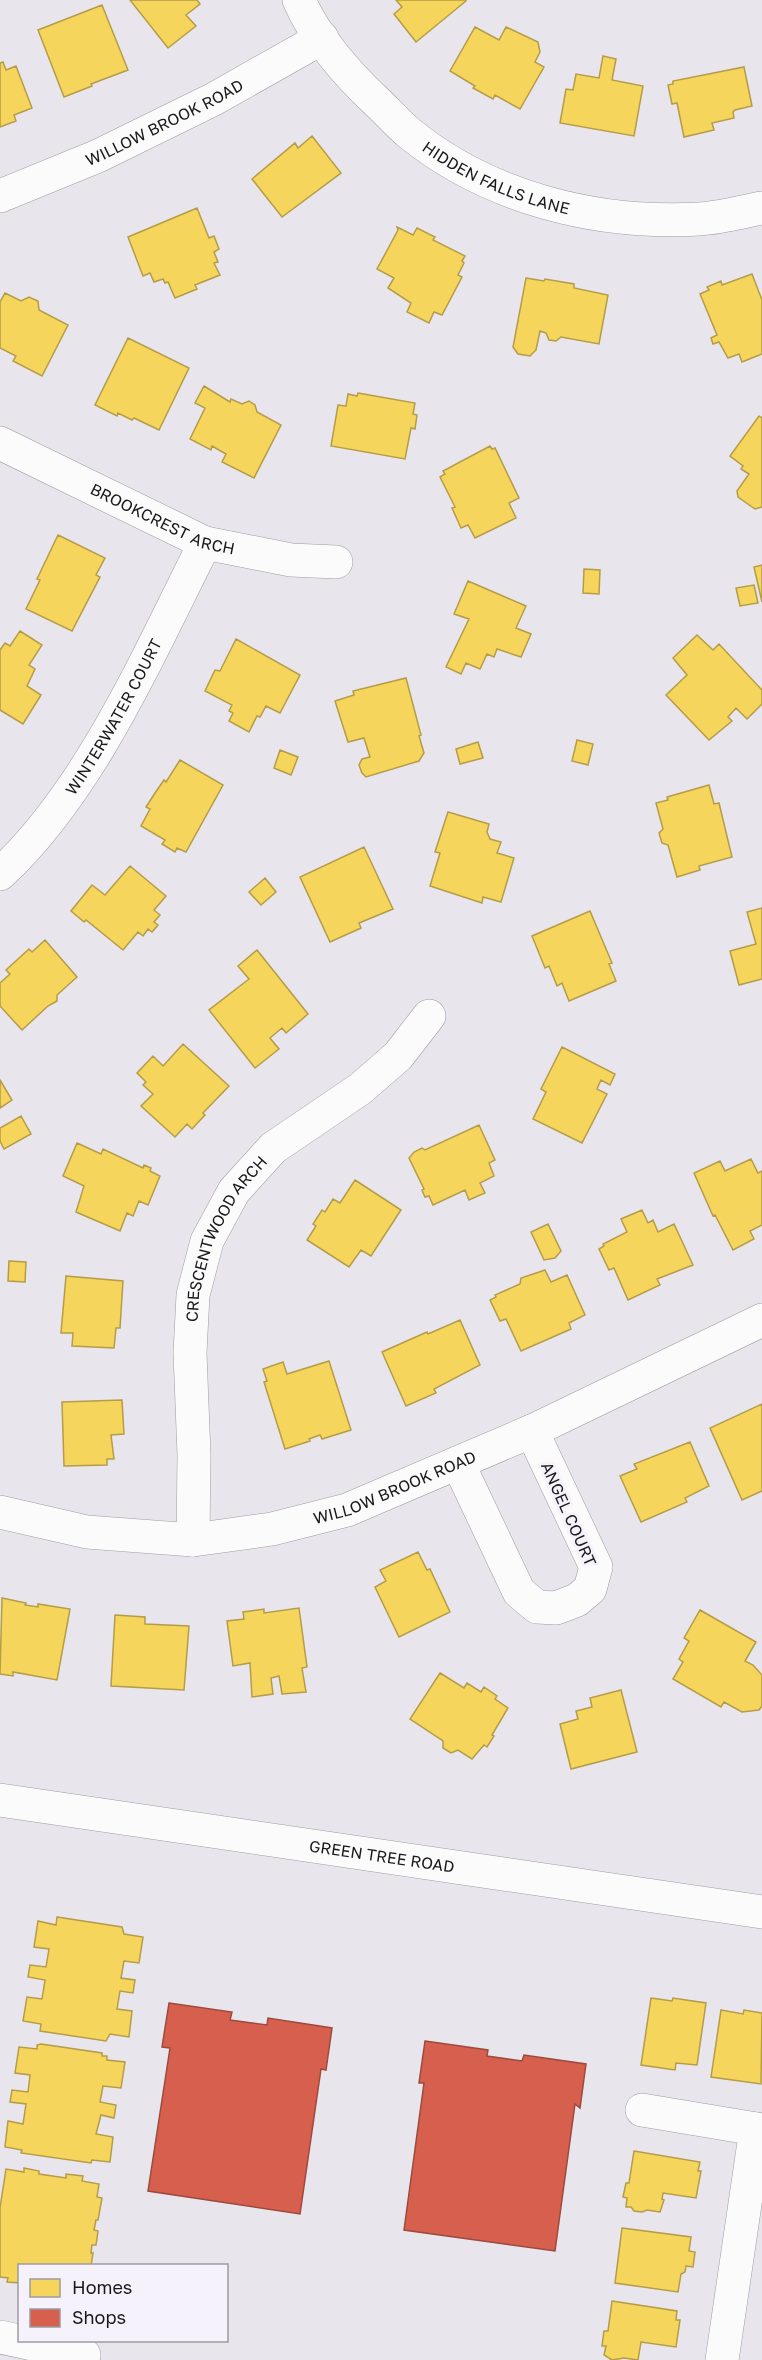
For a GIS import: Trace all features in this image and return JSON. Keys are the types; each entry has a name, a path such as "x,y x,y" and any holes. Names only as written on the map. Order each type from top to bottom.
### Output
{"street":[{"name":"HIDDEN FALLS LANE","path":"299,0 332,53 361,87 409,133 465,170 525,197 569,209 634,220 701,219 762,208"},
{"name":"WILLOW BROOK ROAD","path":"0,196 98,156 214,99 322,38"},
{"name":"BROOKCREST ARCH","path":"0,443 205,543 291,560 336,562"},
{"name":"WINTERWATER COURT","path":"0,874 13,862 73,788 120,709 205,543"},
{"name":"CRESCENTWOOD ARCH","path":"194,1540 194,1455 190,1353 193,1295 207,1241 234,1191 273,1148 360,1089 398,1056 429,1017"},
{"name":"WILLOW BROOK ROAD","path":"0,1512 87,1532 194,1540 272,1529 347,1510 458,1463 532,1431 762,1320"},
{"name":"ANGEL COURT","path":"458,1463 519,1592 537,1607 556,1608 577,1600 590,1589 596,1567 532,1431"},
{"name":"GREEN TREE ROAD","path":"0,1800 762,1912"},
{"path":"642,2110 759,2130 722,2360"},
{"path":"0,2337 18,2341"},
{"path":"23,2342 84,2355"}],"building: Homes":[{"path":"130,0 197,0 200,4 186,15 196,26 168,48"},
{"path":"396,0 466,1 416,42 394,14 402,7"},
{"path":"102,5 128,70 64,97 38,30"},
{"path":"475,27 499,40 506,27 538,42 540,52 535,62 544,67 520,109 495,95 493,99 450,71"},
{"path":"603,56 616,59 612,80 643,86 634,136 560,123 566,89 573,90 576,74 599,78"},
{"path":"3,62 6,70 16,66 32,108 14,115 16,121 0,127 0,63"},
{"path":"744,67 752,106 735,110 734,118 712,123 714,130 684,137 677,103 672,104 668,85 673,84 673,81"},
{"path":"312,136 341,173 282,217 252,179 295,143 298,148"},
{"path":"197,208 209,238 214,236 219,249 214,252 218,262 214,263 220,275 195,285 197,289 175,298 168,282 165,283 163,279 154,282 150,273 143,276 128,237"},
{"path":"397,227 413,235 417,228 435,237 433,240 465,256 458,275 462,277 442,315 434,312 429,323 407,312 411,303 388,288 394,278 377,269 398,230"},
{"path":"752,274 762,300 762,354 742,362 739,354 728,358 719,342 713,344 711,338 717,335 700,294 709,290 707,287 721,281 722,285"},
{"path":"526,278 574,284 574,288 608,295 599,344 561,337 556,341 549,340 546,333 540,331 536,350 530,356 518,354 513,347"},
{"path":"5,293 21,301 29,297 38,301 39,310 68,325 42,376 13,361 16,356 0,348 0,302"},
{"path":"128,338 189,368 159,430 134,418 132,420 118,413 117,416 95,405"},
{"path":"204,386 230,402 231,399 242,404 249,401 255,405 257,412 281,425 254,478 222,462 226,454 212,446 211,450 190,439 205,408 195,403"},
{"path":"358,393 415,403 413,414 417,415 415,429 411,428 405,459 331,446 338,405 346,406 348,394 357,396"},
{"path":"759,416 762,418 762,507 755,509 738,497 737,491 749,474 741,469 743,466 730,456"},
{"path":"490,446 492,449 495,448 519,498 509,503 516,518 475,538 468,525 461,528 452,508 455,507 440,477 445,474 443,471"},
{"path":"58,535 105,558 96,575 100,577 72,631 26,609 40,580 37,579"},
{"path":"762,565 762,602 754,567"},
{"path":"584,569 600,570 599,594 583,593"},
{"path":"468,581 526,606 516,628 531,634 521,657 497,649 494,657 487,654 480,669 466,663 461,674 446,667 469,619 454,614"},
{"path":"754,585 758,603 740,606 736,588"},
{"path":"20,631 42,645 29,665 35,669 27,686 41,695 23,724 0,710 0,650 5,643 10,646"},
{"path":"697,635 713,650 719,644 762,690 762,704 747,719 736,708 728,717 732,721 709,740 666,695 687,675 673,658"},
{"path":"236,639 300,675 280,713 266,706 260,717 257,716 249,732 229,721 233,713 229,711 232,705 205,691 215,670 220,671"},
{"path":"406,678 424,753 419,761 366,777 359,765 362,759 370,757 364,738 348,742 335,701 354,695 353,691"},
{"path":"577,740 593,744 588,765 572,761"},
{"path":"478,742 483,758 460,764 456,749"},
{"path":"280,750 298,757 291,775 274,768"},
{"path":"180,760 223,785 186,852 177,848 175,852 162,844 165,840 141,826 150,809 146,807"},
{"path":"709,785 714,804 719,803 732,857 699,866 700,870 677,877 668,845 662,843 659,833 663,829 656,803 668,800 667,797"},
{"path":"448,812 489,824 487,832 490,839 501,842 497,853 514,858 501,902 483,897 482,903 430,886 440,853 435,852"},
{"path":"364,847 393,909 359,923 361,928 330,942 300,877"},
{"path":"130,866 166,896 154,910 160,915 154,922 158,925 152,932 148,929 143,936 138,932 123,950 86,920 84,922 71,911 92,885 105,895"},
{"path":"265,878 276,892 261,905 249,892"},
{"path":"762,908 762,979 739,985 730,951 756,944 747,912"},
{"path":"590,911 612,963 609,964 616,981 569,1001 562,983 557,986 549,966 545,968 532,936"},
{"path":"45,940 77,977 57,995 57,1001 48,1006 22,1030 0,1006 0,983 10,974 6,970 29,949 32,952"},
{"path":"257,950 308,1014 286,1033 282,1028 270,1038 279,1049 255,1068 209,1010 249,979 238,966"},
{"path":"183,1044 229,1086 203,1113 205,1115 192,1129 187,1124 175,1137 141,1106 153,1094 143,1085 146,1082 137,1073 153,1056 163,1066"},
{"path":"562,1047 615,1074 610,1085 601,1080 597,1089 607,1094 582,1143 533,1119 546,1092 541,1089"},
{"path":"0,1080 12,1100 0,1108"},
{"path":"21,1116 31,1134 4,1149 0,1141 0,1128"},
{"path":"479,1125 495,1160 489,1163 494,1176 480,1183 485,1193 469,1200 465,1190 433,1205 429,1196 425,1197 422,1190 424,1189 409,1158 422,1148 425,1150"},
{"path":"77,1143 101,1154 103,1149 143,1168 144,1165 160,1176 148,1205 139,1201 133,1216 127,1213 120,1231 76,1212 84,1186 63,1176"},
{"path":"751,1159 758,1173 762,1171 762,1225 750,1231 754,1239 733,1250 715,1215 713,1216 694,1173 720,1161 725,1171"},
{"path":"355,1180 401,1210 371,1256 361,1250 349,1267 307,1240 322,1210 325,1212 333,1199 340,1203"},
{"path":"642,1210 648,1223 653,1220 658,1232 674,1224 693,1265 657,1279 660,1285 628,1300 614,1268 609,1270 599,1249 604,1246 603,1244 627,1232 621,1219"},
{"path":"548,1224 561,1251 555,1258 544,1260 531,1232"},
{"path":"9,1261 26,1262 25,1282 8,1281"},
{"path":"545,1270 551,1282 567,1275 585,1315 569,1323 571,1329 521,1351 506,1319 500,1321 490,1300 496,1297 495,1295 520,1284 521,1278"},
{"path":"66,1276 123,1281 120,1328 116,1328 114,1348 72,1346 73,1333 61,1333"},
{"path":"460,1320 480,1365 434,1389 436,1393 406,1406 382,1352"},
{"path":"329,1361 351,1430 322,1439 320,1435 309,1439 310,1441 285,1449 264,1382 267,1381 263,1369 283,1362 287,1374"},
{"path":"122,1400 124,1434 111,1435 114,1459 107,1459 107,1465 64,1466 62,1402"},
{"path":"762,1404 762,1491 742,1500 710,1428"},
{"path":"690,1442 709,1486 685,1498 687,1502 641,1522 620,1476 637,1469 634,1464"},
{"path":"418,1552 427,1570 430,1569 450,1612 399,1637 375,1587 386,1581 380,1570"},
{"path":"2,1598 26,1603 25,1605 38,1607 38,1604 70,1609 57,1680 13,1672 13,1676 0,1674"},
{"path":"299,1608 307,1667 302,1668 306,1692 282,1694 279,1676 271,1678 273,1694 252,1697 250,1663 233,1666 227,1621 244,1619 243,1612 264,1609 264,1613"},
{"path":"700,1610 756,1642 745,1661 753,1665 762,1675 762,1706 759,1710 742,1712 724,1702 721,1707 673,1679 683,1662 679,1659 689,1641 684,1638"},
{"path":"115,1615 145,1617 145,1624 189,1626 184,1690 111,1686"},
{"path":"440,1673 464,1688 467,1683 481,1692 484,1687 508,1708 487,1747 484,1745 472,1759 458,1750 451,1753 443,1748 443,1741 410,1719"},
{"path":"621,1690 637,1752 571,1769 560,1724 578,1719 576,1711 592,1707 590,1698"},
{"path":"57,1917 122,1927 124,1934 143,1937 139,1963 124,1961 121,1978 135,1980 133,1993 120,1991 117,2009 132,2011 129,2037 110,2034 106,2041 40,2031 41,2024 23,2021 27,1997 42,1999 45,1980 28,1977 30,1965 46,1967 49,1949 34,1947 38,1921 56,1925"},
{"path":"651,1998 672,2001 673,1998 706,2003 697,2065 676,2063 675,2070 641,2065"},
{"path":"721,2010 743,2014 744,2010 762,2013 761,2084 711,2077"},
{"path":"37,2045 102,2053 102,2056 107,2056 107,2060 125,2062 121,2088 103,2086 100,2102 116,2105 114,2118 101,2115 96,2134 113,2137 110,2162 92,2160 91,2163 21,2153 22,2150 5,2147 8,2121 23,2124 26,2104 10,2102 12,2090 28,2092 30,2075 15,2073 19,2047 37,2049"},
{"path":"634,2151 700,2162 698,2171 701,2171 696,2198 663,2193 662,2199 664,2200 660,2212 634,2211 631,2207 626,2207 627,2198 623,2197 626,2183 629,2183"},
{"path":"24,2168 39,2171 39,2174 66,2178 66,2174 83,2176 82,2181 99,2184 97,2197 102,2198 94,2230 98,2231 96,2245 92,2245 91,2264 18,2264 18,2283 7,2282 8,2278 0,2277 0,2208 6,2169 24,2172"},
{"path":"622,2228 691,2237 689,2251 695,2252 693,2267 686,2266 685,2272 681,2274 678,2292 615,2283"},
{"path":"612,2301 677,2311 676,2320 680,2320 676,2347 641,2342 638,2360 624,2358 612,2360 604,2355 606,2346 602,2346 604,2331 608,2331"}],"building: Shops":[{"path":"169,2003 232,2012 230,2020 267,2025 268,2018 332,2028 326,2070 321,2069 300,2214 148,2191 170,2048 162,2047"},
{"path":"425,2041 488,2050 487,2056 522,2061 524,2055 586,2064 580,2108 575,2104 555,2251 404,2230 424,2083 419,2083"}]}
